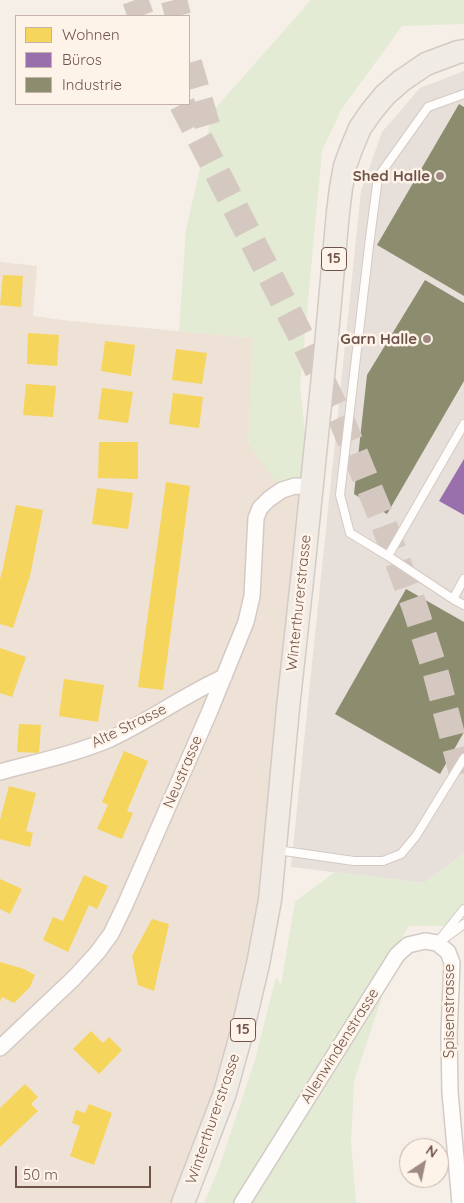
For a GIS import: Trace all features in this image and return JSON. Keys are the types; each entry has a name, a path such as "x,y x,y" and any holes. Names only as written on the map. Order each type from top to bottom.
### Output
{"main road":[{"name":"Winterthurerstrasse","path":"183,1203 225,1093 258,964 270,900 340,196 345,166 360,128 385,95 401,81 426,64 464,51"}],"street":[{"name":"Neustrasse","path":"0,1048 74,978 97,953 111,934 141,870 246,622 252,596 256,518 260,508 282,490 295,486 311,487"},
{"name":"Alte Strasse","path":"0,772 79,750 109,739 224,677"},
{"name":"Allenwindenstrasse","path":"242,1203 397,955 408,945 425,941 437,943"},
{"name":"Spisenstrasse","path":"437,943 448,952 452,963 449,1034 450,1092 460,1203"}],"lane":[{"path":"464,94 428,107 378,176 340,495 350,533 464,605"},
{"path":"388,556 464,424"},
{"path":"453,599 464,579"},
{"path":"275,850 354,862 383,861 401,854 416,836 464,758"},
{"path":"437,943 464,909"},
{"path":"437,943 464,924"}],"shaded area":[{"path":"464,71 464,853 424,883 291,867 361,191 382,132 420,88"},
{"path":"0,262 37,266 33,316 253,338 248,443 311,487 270,900 183,1203 0,1203"}],"green space":[{"path":"311,0 464,0 464,24 402,26 341,110 322,151 300,387 311,487 282,490 248,443 253,338 179,331 186,230 213,111"},
{"path":"464,853 464,918 444,926 409,926 336,1041 331,1027 335,1041 246,1185 253,1198 386,985 354,1081 351,1143 356,1203 204,1203 219,1168 255,1060 276,977 281,985 295,902 335,872 424,883"}],"building: Wohnen":[{"path":"3,275 23,276 21,307 0,305"},
{"path":"28,333 59,335 57,366 27,364"},
{"path":"105,341 135,345 131,376 101,371"},
{"path":"176,349 207,353 202,384 172,380"},
{"path":"26,384 56,386 53,417 23,415"},
{"path":"102,388 133,392 128,423 98,419"},
{"path":"173,393 203,397 199,428 169,424"},
{"path":"99,442 138,442 138,479 98,478"},
{"path":"166,482 190,486 163,690 138,687"},
{"path":"97,488 133,493 128,529 92,524"},
{"path":"16,505 43,510 30,576 13,628 0,624 0,579"},
{"path":"0,648 26,657 12,697 0,693"},
{"path":"64,679 104,685 98,722 59,716"},
{"path":"19,724 41,725 39,753 17,752"},
{"path":"124,751 148,761 127,811 133,813 122,839 97,829 108,805 102,802"},
{"path":"9,786 36,793 26,831 33,833 30,847 0,839 0,820"},
{"path":"84,875 108,886 97,909 89,905 68,952 43,940 53,917 63,921"},
{"path":"0,879 22,889 10,914 0,909"},
{"path":"152,919 169,924 154,991 138,985 132,956"},
{"path":"0,962 24,969 35,975 30,987 14,1003 2,997 0,1002"},
{"path":"91,1031 103,1043 109,1037 122,1050 99,1074 73,1049"},
{"path":"25,1084 38,1097 31,1104 38,1111 0,1147 0,1108"},
{"path":"89,1104 112,1113 94,1165 70,1156 80,1126 72,1123 76,1110 85,1113"}],"building: Büros":[{"path":"464,459 464,515 439,501"}],"building: Industrie":[{"name":"Shed Halle","path":"459,104 464,107 464,296 377,245"},
{"path":"425,280 464,303 464,381 387,514 354,494 367,375"},
{"path":"406,589 464,622 464,732 440,774 335,714"}],"tunnel":[{"path":"135,0 141,15"},
{"path":"174,0 178,15"},
{"path":"190,66 208,128"},
{"path":"183,105 304,342 344,426 380,514 415,608 435,670 464,781"}],"place":[{"name":"Shed Halle","path":"440,176"},
{"name":"Garn Halle","path":"427,339"}]}
